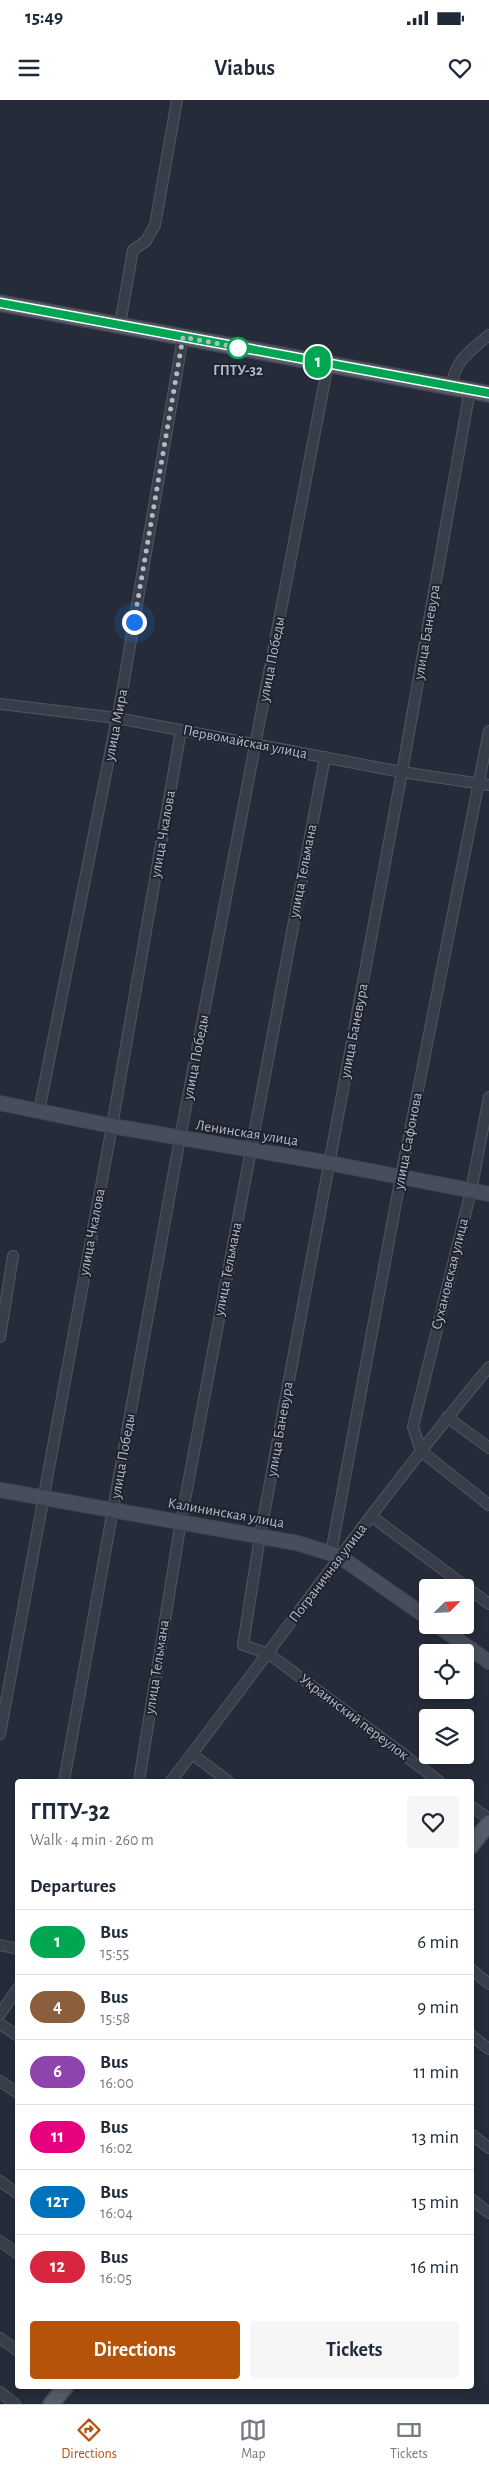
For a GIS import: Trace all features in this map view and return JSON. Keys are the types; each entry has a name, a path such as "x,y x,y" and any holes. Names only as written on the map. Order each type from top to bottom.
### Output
{"main road":[{"path":"0,303 489,394"},
{"name":"Ленинская улица","path":"0,1103 112,1126 329,1163 489,1194"},
{"name":"Калининская улица","path":"0,1490 297,1543 335,1554 419,1612"},
{"path":"450,1634 489,1662"},
{"path":"474,1842 489,1823"},
{"path":"51,2404 63,2389"}],"street":[{"path":"120,324 133,250 146,241 155,225 177,100"},
{"path":"451,387 454,372 460,360 489,334"},
{"name":"улица Мира","path":"39,1111 117,718 183,337"},
{"name":"улица Победы","path":"64,1779 180,1138 328,364"},
{"name":"улица Баневура","path":"269,1654 243,1645 260,1536 402,772 470,390"},
{"name":"Первомайская улица","path":"0,704 117,718 402,772 484,784"},
{"name":"улица Чкалова","path":"0,1734 42,1496 112,1126 181,730"},
{"name":"улица Сафонова","path":"335,1554 401,1176 484,784 489,731"},
{"name":"улица Тельмана","path":"139,1779 181,1521 325,757"},
{"name":"Сухановская улица","path":"421,1451 413,1427 471,1190 489,1097"},
{"path":"0,1337 13,1256"},
{"name":"Пограничная улица","path":"172,1779 269,1654 335,1554 370,1516 447,1417 489,1367"},
{"path":"447,1417 489,1448"},
{"path":"421,1451 489,1505"},
{"path":"370,1516 489,1604"},
{"name":"Украинский переулок","path":"269,1654 436,1779"},
{"path":"192,1754 225,1779"},
{"path":"474,1808 489,1819"},
{"path":"0,1945 15,1948"},
{"path":"474,1972 489,1984"},
{"path":"0,2014 15,1992"},
{"path":"0,2024 15,2034"},
{"path":"474,2037 489,2049"},
{"path":"0,2081 15,2091"},
{"path":"474,2136 489,2148"},
{"path":"0,2181 15,2192"},
{"path":"474,2201 489,2213"},
{"path":"0,2241 15,2252"},
{"path":"0,2338 15,2349"},
{"path":"0,2392 15,2404"}],"bus line":[{"name":"1","path":"0,303 489,393"}],"place":[{"name":"ГПТУ-32","path":"238,348"}],"route":[{"path":"134,622 183,337 241,348 238,348"}]}
